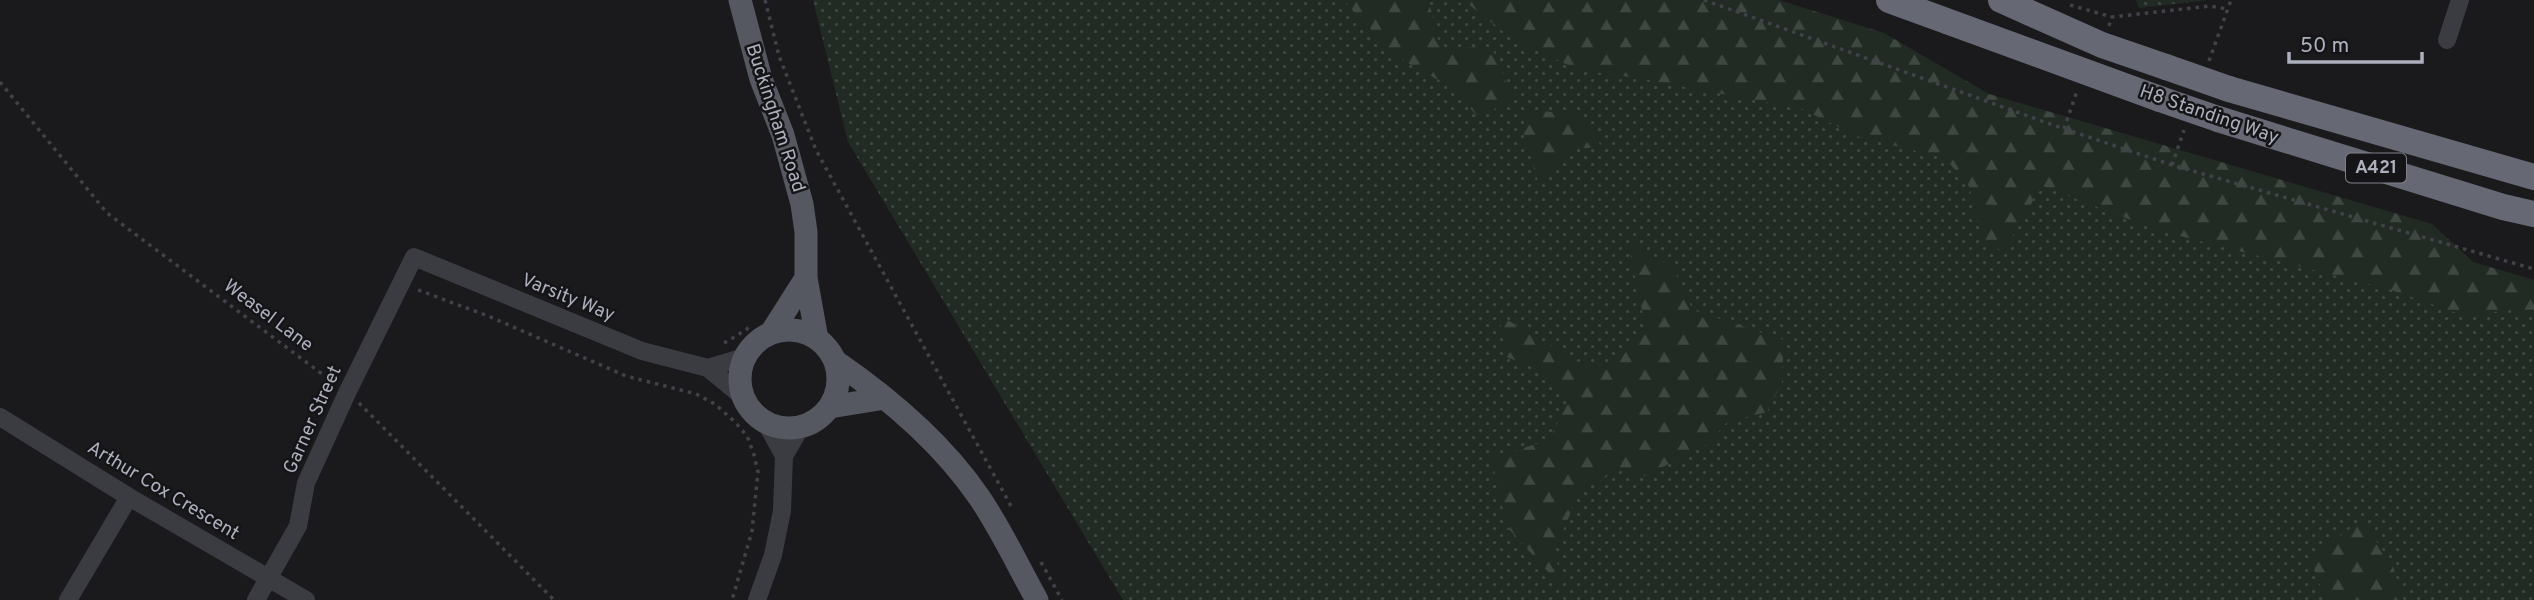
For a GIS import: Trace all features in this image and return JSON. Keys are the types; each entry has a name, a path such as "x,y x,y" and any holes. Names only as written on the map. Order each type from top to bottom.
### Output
{"highway":[{"name":"H8 Standing Way","path":"1889,0 2218,119 2503,207 2534,214"},
{"name":"H8 Standing Way","path":"2001,0 2102,45 2229,89 2534,177"}],"main road":[{"name":"Buckingham Road","path":"740,0 761,79 783,135 797,181 806,232 806,278 817,339"},
{"path":"764,326 800,331 817,339 830,351 835,361 838,385 830,407 822,416 801,428 777,428 766,424 748,408 743,397 739,373 745,357 764,326 806,278"},
{"path":"835,361 885,398 942,451 968,481 1037,600"},
{"path":"830,407 885,398"}],"street":[{"path":"2447,40 2460,0"},
{"name":"Garner Street","path":"256,600 298,526 306,483 414,257"},
{"name":"Varsity Way","path":"414,257 642,351 708,368"},
{"path":"708,368 745,357"},
{"path":"708,368 743,397"},
{"name":"Arthur Cox Crescent","path":"0,417 129,497 306,600"},
{"path":"766,424 784,456"},
{"path":"757,600 773,555 782,511 784,456 801,428"},
{"path":"68,600 129,497"}],"path":[{"path":"765,0 779,56 816,150 1016,515"},
{"path":"1704,0 2172,165 2534,269"},
{"path":"2064,4 2112,17 2210,6 2228,9"},
{"path":"2102,45 2112,17"},
{"name":"Weasel Lane","path":"0,82 107,213 347,393 554,600"},
{"path":"2064,129 2078,90"},
{"path":"400,283 488,316 626,376 696,394 715,404 736,422 747,436 758,472 752,531 732,600"},
{"path":"720,345 747,330 764,326"},
{"path":"684,391 690,364"},
{"path":"1036,552 1062,600"}],"green space":[{"path":"813,0 1663,0 2534,290 2534,600 1123,600 848,142"},
{"path":"1343,0 1779,0 1884,33 1989,94 2432,224 2473,262 2534,280 2534,317 2510,310 2465,316 2391,290 2157,230 2040,185 2026,215 2003,251 1983,244 1969,186 1945,158 1859,137 1802,109 1637,78 1579,70 1514,40 1467,3 1429,2 1440,47 1492,47 1512,97 1480,119 1451,87 1397,57"},
{"path":"2136,0 2208,0 2139,8"},
{"path":"1525,110 1579,114 1602,147 1572,149 1539,185 1524,135"},
{"path":"1628,243 1672,266 1693,310 1784,340 1782,382 1767,412 1727,422 1708,444 1641,478 1620,469 1579,493 1555,550 1562,587 1507,527 1491,458 1549,440 1569,398 1527,364 1506,357 1499,315 1592,370 1625,353 1645,325"},
{"path":"2361,520 2392,563 2403,600 2326,600 2310,559"}]}
